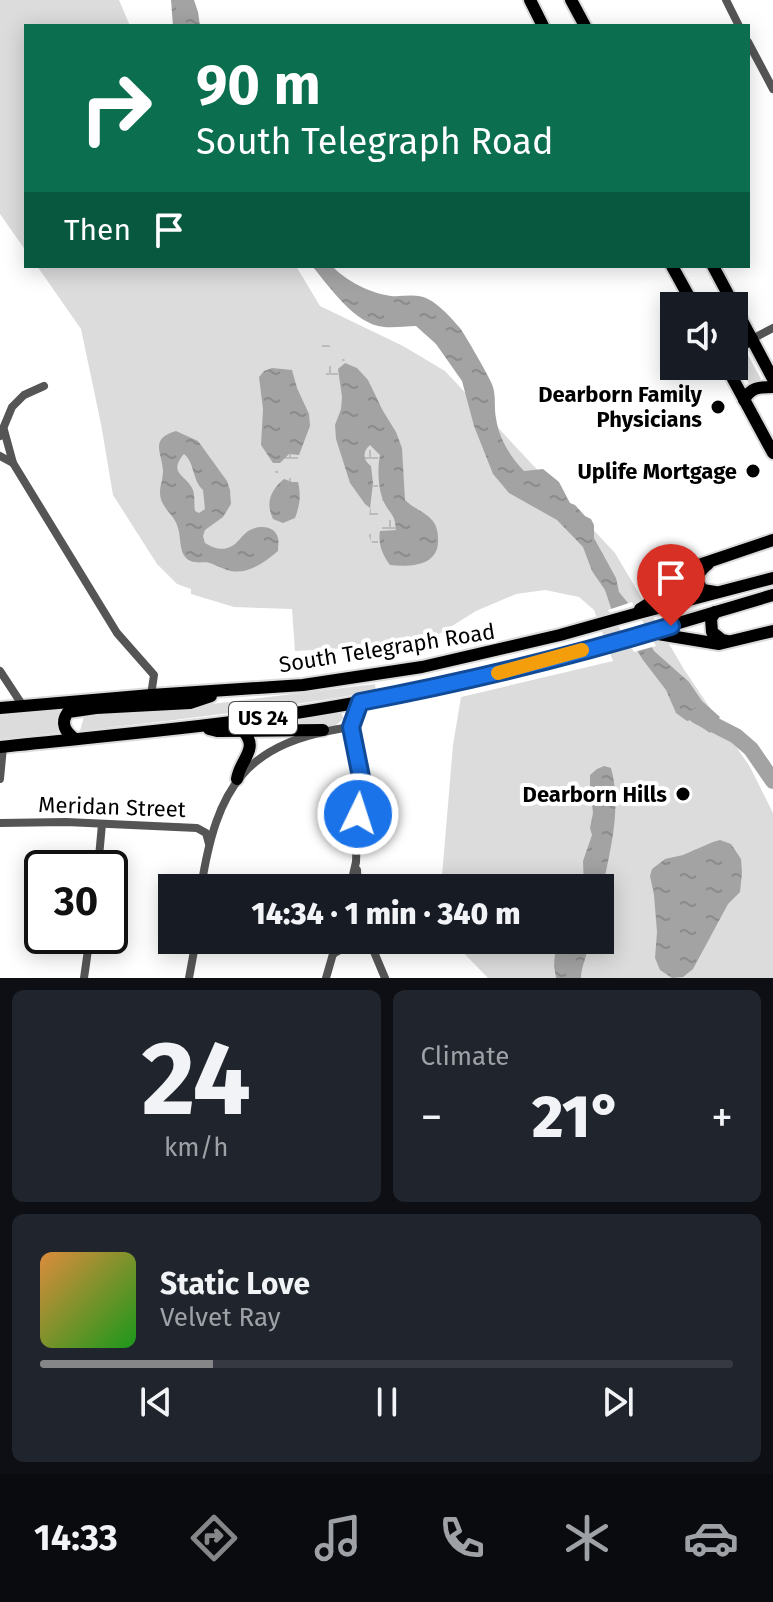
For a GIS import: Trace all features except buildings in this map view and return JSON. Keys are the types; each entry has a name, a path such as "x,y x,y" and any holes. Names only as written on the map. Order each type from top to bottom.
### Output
{"main road":[{"path":"530,0 542,24"},
{"path":"571,0 584,24"},
{"path":"673,268 686,292"},
{"path":"714,268 773,379"},
{"path":"748,341 752,339"},
{"path":"733,380 773,453"},
{"path":"744,400 753,389 773,387"},
{"path":"635,614 696,566 773,540"},
{"path":"711,562 699,572 698,582 703,590 715,592"},
{"name":"South Telegraph Road","path":"0,708 315,683 422,667 500,650 773,578"},
{"name":"South Telegraph Road","path":"2,747 247,720 360,702 522,667 773,595"},
{"path":"715,612 711,619 712,632 722,640 731,642"},
{"path":"649,632 708,643 731,642 773,631"},
{"path":"75,739 64,725 68,712 190,703 234,690"},
{"path":"351,727 360,702"},
{"path":"194,726 217,731 323,730"},
{"path":"237,779 250,748 250,740 243,731"}],"street":[{"path":"726,0 738,24"},
{"path":"750,46 773,89"},
{"path":"752,339 773,328"},
{"path":"44,386 24,395 12,407 2,433 13,463 117,633 154,675 151,695"},
{"path":"0,456 13,463"},
{"path":"0,671 23,706"},
{"path":"204,874 217,819 237,779 249,766 274,749 323,730 351,727 361,777 357,874"},
{"path":"0,779 2,747"},
{"name":"Meridan Street","path":"0,823 179,826 199,829 208,837 210,848"},
{"path":"100,850 102,824"},
{"path":"353,874 356,862"},
{"path":"84,978 87,954"},
{"path":"189,978 193,954"},
{"path":"326,978 333,954"},
{"path":"375,954 385,978"}],"green space":[{"path":"0,0 119,0 129,24 24,24 24,248 0,214"},
{"name":"Dearborn Hills","path":"38,268 297,268 320,306 403,346 445,371 615,553 685,671 750,767 773,813 773,978 488,978 465,954 614,954 614,874 442,874 453,745 461,697 613,661 594,610 579,597 545,590 516,594 476,611 423,644 295,651 292,609 234,607 191,594 191,589 177,584 157,564 113,495 81,329"},
{"path":"327,344 344,356 345,363 338,369 339,384 323,368 322,345"},
{"path":"748,355 761,379 750,385 747,380"},
{"path":"369,444 381,455 383,496 396,525 396,530 384,530 379,540 382,555 369,537 368,529 373,480 363,456"},
{"path":"289,454 299,455 296,464 298,482 285,479 278,484 273,463 280,463"},
{"path":"375,684 376,691 339,697 80,731 85,713 195,706"},
{"path":"58,710 58,733 0,739 0,716"},
{"path":"341,713 344,718 334,727 269,728 265,725"}],"water":[{"path":"171,0 194,0 200,24 173,24"},
{"path":"314,268 334,268 351,281 383,294 424,297 441,308 460,328 491,383 497,426 510,453 524,471 543,469 559,482 570,503 591,519 594,538 616,578 619,592 654,651 689,682 702,701 720,717 710,733 676,713 666,690 611,608 583,547 557,520 509,493 493,474 474,426 462,381 436,344 416,326 384,327 373,324 344,303"},
{"path":"345,363 357,368 368,380 396,432 402,448 405,500 436,526 437,547 423,563 390,565 383,553 380,531 396,530 396,525 383,501 380,488 380,455 370,445 364,456 371,466 373,483 370,508 350,483 336,439 335,425 342,397 338,369"},
{"path":"272,368 292,370 309,414 310,426 299,455 289,454 280,463 273,463 261,445 263,409 259,377"},
{"path":"176,431 198,441 227,481 231,504 223,517 205,530 205,543 227,548 250,530 266,527 276,534 278,551 261,564 241,571 186,558 177,524 161,498 163,471 159,447 162,438","holes":["184,454 203,490 205,509 199,513 195,511 193,490 177,466"]},
{"path":"284,479 298,482 300,496 295,518 283,523 273,519 270,502 273,492"},
{"path":"604,766 611,768 615,801 613,834 605,874 583,874 583,861 592,835 590,775"},
{"path":"720,840 731,844 741,859 740,892 728,904 693,969 683,977 672,978 660,970 655,958 657,932 650,876 652,869 665,859"},
{"path":"555,954 586,954 581,978 556,978"}],"pier":[{"path":"632,602 656,646 634,652 608,610"}],"waterway":[{"path":"697,716 736,736 751,749 773,781"}],"slow traffic":[{"path":"498,673 582,650"}],"place":[{"name":"Dearborn Family Physicians","path":"718,407"},
{"name":"Uplife Mortgage","path":"753,471"},
{"name":"Dearborn Hills","path":"683,794"}],"route":[{"path":"358,814 361,777 351,727 360,702 522,667 671,626"}]}
